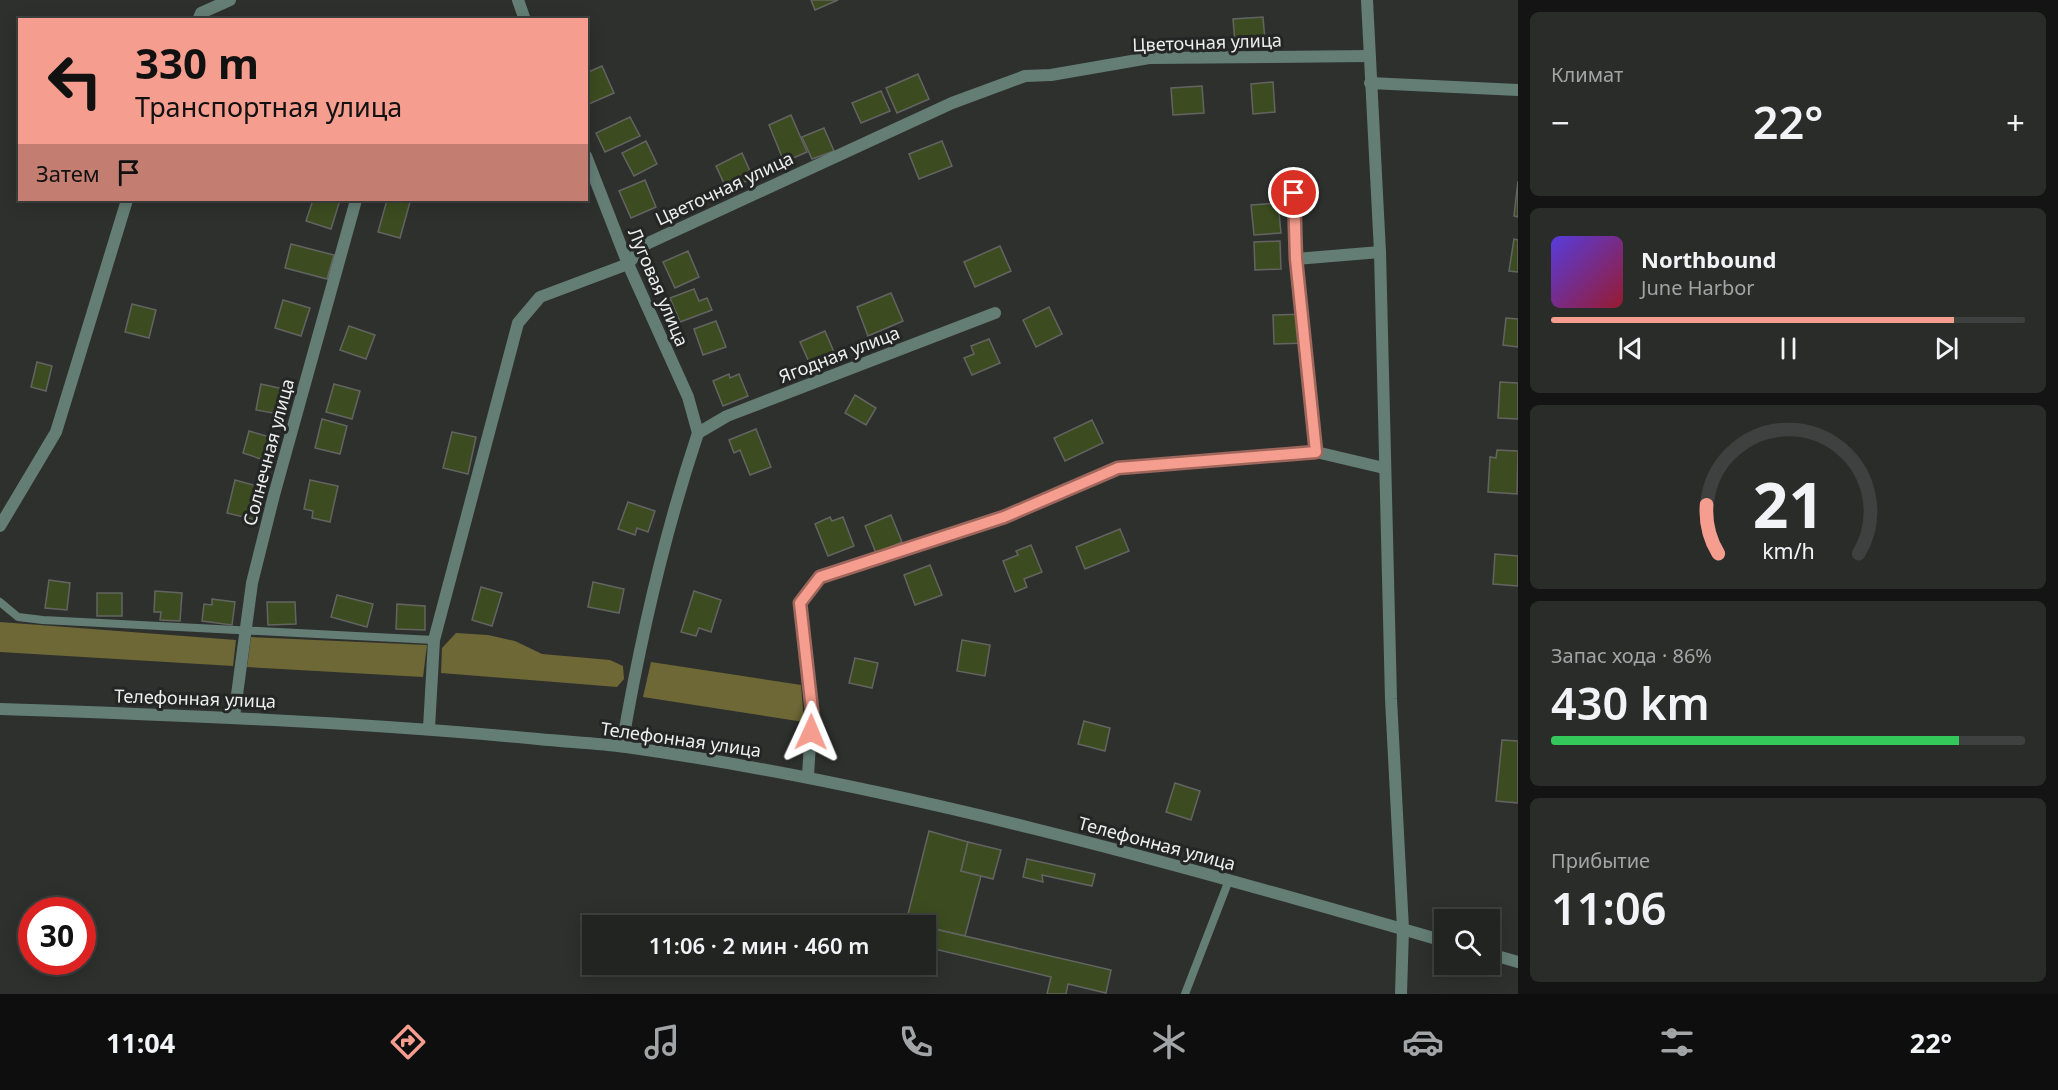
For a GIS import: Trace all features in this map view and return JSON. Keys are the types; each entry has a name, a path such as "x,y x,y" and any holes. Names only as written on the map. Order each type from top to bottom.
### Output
{"street":[{"path":"199,18 201,13 230,0"},
{"path":"518,0 524,18"},
{"path":"1367,0 1380,252 1390,699 1403,929 1401,994"},
{"name":"Цветочная улица","path":"429,728 434,640 518,323 540,297 628,264 644,245 952,103 1025,76 1051,75 1149,58 1369,57"},
{"path":"1370,83 1518,90"},
{"name":"Луговая улица","path":"588,161 628,264 688,397 698,433"},
{"path":"1294,193 1296,259 1316,452"},
{"path":"0,526 56,432 127,201"},
{"name":"Солнечная улица","path":"234,717 252,583 274,495 356,201"},
{"path":"1296,259 1380,252"},
{"name":"Ягодная улица","path":"698,433 727,416 995,313"},
{"path":"622,746 638,649 684,476 698,433"},
{"path":"808,776 812,710 800,603 820,577 1004,517 1118,468 1316,452 1384,468"},
{"name":"Телефонная улица","path":"0,709 234,717 429,728 622,746 808,776 1153,858 1434,938"},
{"path":"1500,957 1518,962"}],"lane":[{"path":"0,602 18,617 434,640"},
{"path":"1185,994 1229,880"}],"shaded area":[{"path":"0,622 236,640 233,666 0,652"},
{"path":"456,633 488,635 515,641 542,654 610,660 623,666 624,679 617,687 441,673 442,648"},
{"path":"251,637 427,645 423,677 247,667"},
{"path":"651,662 801,685 804,722 643,697"}],"building":[{"path":"811,0 838,0 815,10"},
{"path":"1263,17 1265,41 1235,43 1233,19"},
{"path":"602,66 614,93 589,104 588,72"},
{"path":"918,74 929,99 897,113 886,88"},
{"path":"1273,82 1275,112 1253,114 1251,84"},
{"path":"1202,86 1204,113 1173,115 1171,88"},
{"path":"881,91 890,111 861,123 852,103"},
{"path":"791,115 807,152 784,162 769,125"},
{"path":"630,117 640,136 605,152 596,133"},
{"path":"824,128 834,151 812,159 802,137"},
{"path":"646,141 657,164 634,176 622,153"},
{"path":"942,141 952,166 919,179 909,154"},
{"path":"742,153 753,178 727,190 716,166"},
{"path":"645,180 656,207 631,218 619,191"},
{"path":"1518,181 1518,217 1514,216"},
{"path":"313,201 340,201 331,229 306,221"},
{"path":"387,201 410,202 400,238 378,232"},
{"path":"1278,203 1281,233 1254,235 1251,205"},
{"path":"1514,239 1518,240 1518,272 1509,271"},
{"path":"1280,241 1281,269 1255,270 1254,242"},
{"path":"291,244 334,255 327,279 285,268"},
{"path":"1000,246 1011,271 975,287 964,262"},
{"path":"688,251 699,277 675,288 663,262"},
{"path":"694,289 699,301 707,298 712,310 680,322 670,298"},
{"path":"891,293 903,321 868,336 857,307"},
{"path":"283,300 310,308 301,336 275,328"},
{"path":"132,304 156,310 149,338 125,332"},
{"path":"1049,307 1062,334 1036,347 1023,320"},
{"path":"1306,314 1307,343 1274,344 1273,315"},
{"path":"1506,318 1518,319 1518,347 1503,345"},
{"path":"716,321 726,347 703,355 694,329"},
{"path":"349,326 375,335 366,359 340,350"},
{"path":"825,331 837,359 819,366 816,359 809,362 800,342"},
{"path":"989,339 1000,363 972,375 964,358 974,354 971,346"},
{"path":"37,362 52,366 46,391 31,387"},
{"path":"729,374 730,378 739,374 748,396 723,406 713,381"},
{"path":"1500,382 1518,383 1518,419 1498,418"},
{"path":"261,384 288,390 284,415 256,410"},
{"path":"334,384 360,391 352,419 326,412"},
{"path":"855,395 876,408 866,425 845,413"},
{"path":"322,419 347,426 340,454 315,448"},
{"path":"1092,420 1103,443 1065,461 1054,438"},
{"path":"756,429 771,467 750,475 740,450 734,453 729,440"},
{"path":"249,431 277,439 270,462 243,453"},
{"path":"452,432 476,437 468,474 443,468"},
{"path":"1497,450 1518,451 1517,494 1488,492 1490,457 1496,458"},
{"path":"235,480 264,488 256,520 227,513"},
{"path":"310,480 338,486 330,522 312,518 313,511 304,509"},
{"path":"628,502 655,511 648,532 637,528 635,535 618,529"},
{"path":"891,515 902,542 876,553 865,526"},
{"path":"830,517 832,521 843,517 854,546 828,556 815,524"},
{"path":"1120,529 1129,551 1085,569 1076,547"},
{"path":"1031,545 1042,572 1024,579 1027,587 1015,592 1003,561 1018,555 1016,551"},
{"path":"1495,554 1518,556 1518,586 1493,584"},
{"path":"930,565 942,595 915,605 904,575"},
{"path":"49,580 70,583 67,610 45,608"},
{"path":"593,582 624,589 619,613 588,607"},
{"path":"481,587 502,593 492,626 472,620"},
{"path":"155,591 182,593 180,621 160,620 161,612 154,612"},
{"path":"694,591 721,600 711,632 699,628 696,636 681,632"},
{"path":"97,593 122,593 122,616 97,616"},
{"path":"337,595 373,604 367,627 331,617"},
{"path":"212,599 235,602 232,625 202,621 204,604 212,605"},
{"path":"267,602 295,602 296,624 268,625"},
{"path":"397,604 425,606 425,630 396,629"},
{"path":"962,640 990,645 985,676 957,671"},
{"path":"855,658 878,663 872,688 849,683"},
{"path":"1084,721 1110,728 1105,751 1078,744"},
{"path":"1502,740 1518,741 1518,803 1496,801"},
{"path":"1175,783 1200,791 1191,820 1166,812"},
{"path":"929,831 968,842 961,871 981,876 965,936 936,929 936,915 908,915"},
{"path":"968,842 1001,850 993,879 961,871"},
{"path":"1027,859 1095,874 1092,886 1042,875 1043,882 1023,877"},
{"path":"936,929 1111,970 1106,993 1068,984 1066,994 1047,994 1051,977 936,949"}],"route":[{"path":"811,732 812,710 800,603 820,577 1004,517 1118,468 1316,452 1296,259 1294,193"}]}
